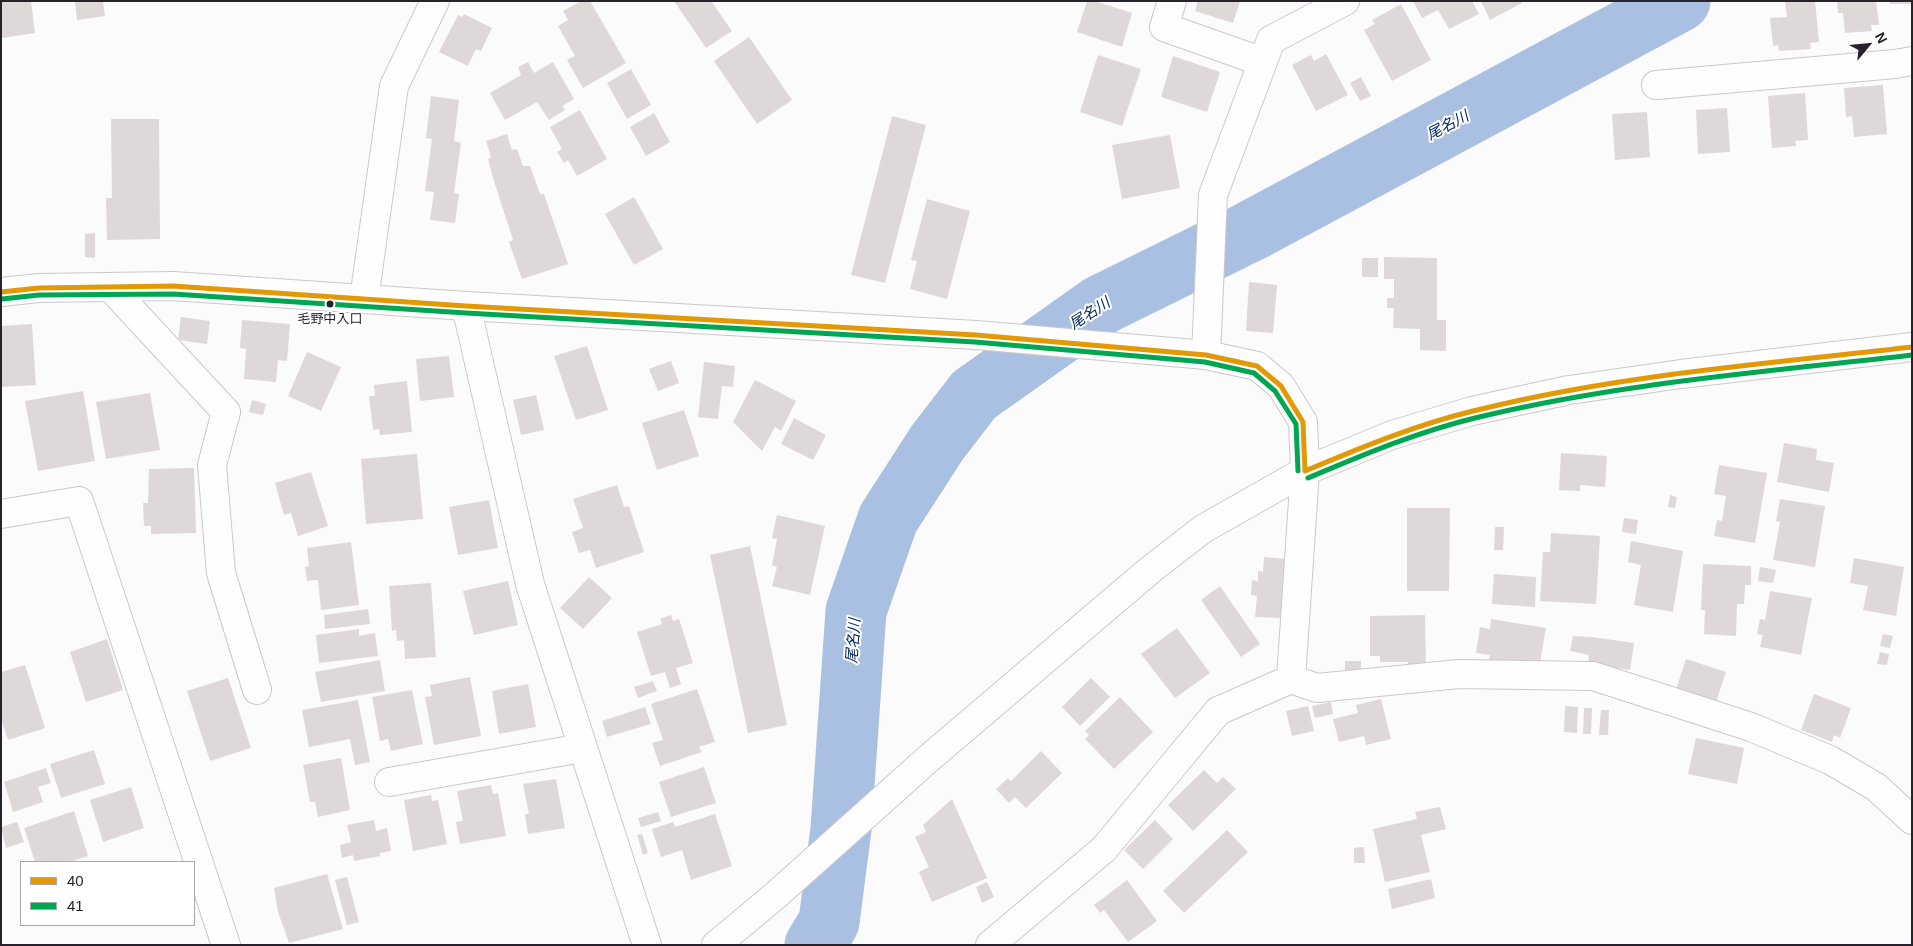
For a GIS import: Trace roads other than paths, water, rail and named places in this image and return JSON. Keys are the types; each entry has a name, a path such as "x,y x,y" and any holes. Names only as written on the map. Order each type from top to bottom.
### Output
{"street":[{"path":"364,299 394,86 435,1"},
{"path":"1172,1 1164,27 1263,62"},
{"path":"1206,355 1213,195 1271,40 1345,1"},
{"path":"1656,85 1912,61"},
{"path":"1,292 39,288 173,286 466,306 976,335 1206,355 1257,366 1281,386 1303,422 1305,471 1291,679"},
{"path":"110,287 226,412 212,465 222,573 257,690"},
{"path":"466,306 530,584 647,945"},
{"path":"716,945 776,895 928,759 1150,570 1203,529 1305,471 1392,435 1472,411 1569,390 1681,374 1912,348"},
{"path":"1,514 79,502 226,945"},
{"path":"990,945 1104,849 1218,711 1291,679 1317,688 1459,674 1593,676 1751,727 1830,760 1876,787 1912,820"},
{"path":"389,782 582,748"}],"waterway":[{"name":"尾名川","path":"815,945 829,922 841,829 856,611 888,519 937,443 974,395 1101,305 1251,231 1680,1"}],"place":[{"name":"毛野中入口","path":"330,304"}]}
